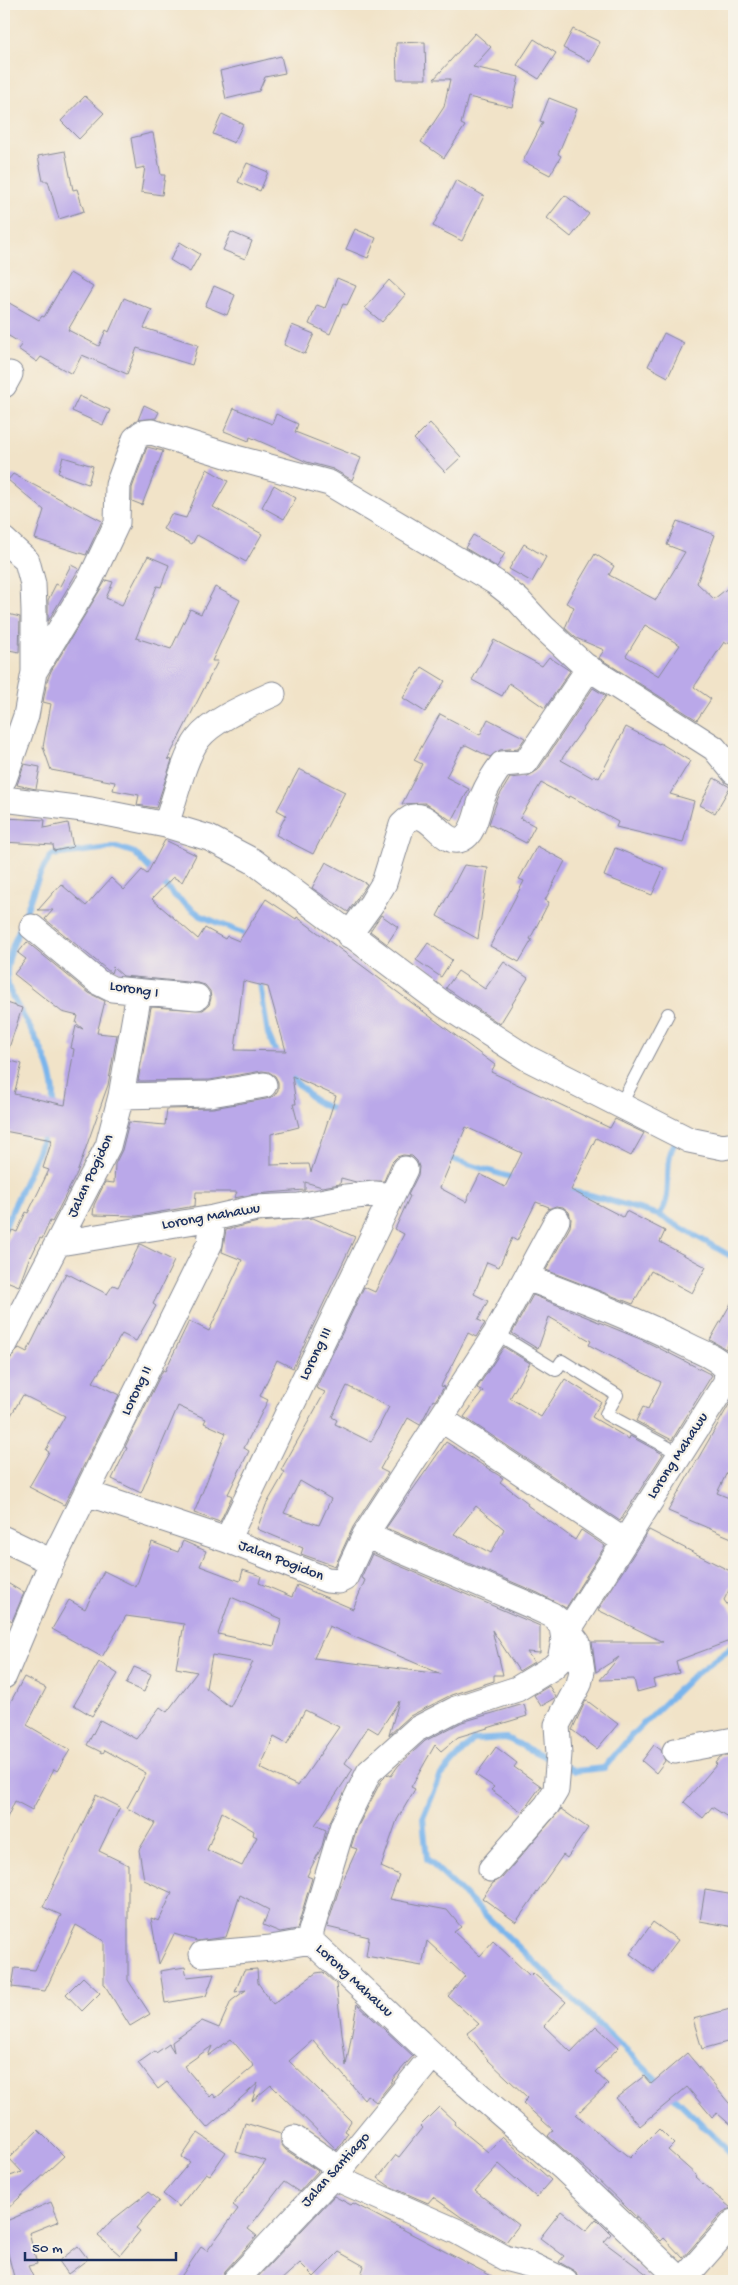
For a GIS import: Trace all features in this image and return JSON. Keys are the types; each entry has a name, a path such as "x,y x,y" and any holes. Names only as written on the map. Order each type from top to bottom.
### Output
{"street":[{"path":"34,672 90,580 117,523 118,485 135,439 142,433 152,432 236,458 329,483 495,582 518,600 543,627 589,668 714,748 734,772"},
{"path":"4,540 27,560 33,584 34,672 26,716 4,779"},
{"path":"350,935 384,883 402,825 407,819 417,817 426,819 448,838 462,839 470,831 482,796 496,770 502,764 526,762 589,668"},
{"path":"166,825 197,739 210,728 273,694"},
{"path":"4,799 91,810 166,825 210,838 253,861 446,1006 527,1058 679,1135 722,1147 734,1146"},
{"name":"Lorong I","path":"32,927 98,982 112,988 139,993 197,997"},
{"name":"Jalan Pogidon","path":"4,1346 60,1243 108,1146 121,1096 139,993"},
{"path":"121,1096 211,1094 264,1085"},
{"name":"Lorong III","path":"227,1540 406,1168"},
{"name":"Lorong Mahawu","path":"60,1243 212,1218 237,1210 299,1206 346,1197 375,1194 392,1196"},
{"name":"Lorong II","path":"4,1676 52,1562 210,1243 212,1218"},
{"path":"491,1869 552,1799 558,1783 557,1725 579,1684 582,1671 578,1643 572,1636 532,1606 365,1535 496,1333 557,1220"},
{"name":"Lorong Mahawu","path":"527,1278 597,1304 661,1332 724,1366 727,1373 726,1382 571,1626 560,1627 564,1640 560,1660 517,1689 456,1709 417,1729 369,1772 343,1825 311,1931 311,1941 433,2055 555,2161 682,2281"},
{"path":"440,1419 624,1541"},
{"name":"Jalan Pogidon","path":"86,1493 227,1540 326,1580 339,1581 345,1578 350,1572 365,1535"},
{"path":"4,1538 52,1562"},
{"path":"675,1751 734,1740"},
{"path":"202,1954 270,1948 311,1941"},
{"name":"Jalan Santiago","path":"235,2281 337,2173 433,2055"},
{"path":"294,2138 337,2173 456,2231 505,2258 531,2265 565,2281"},
{"path":"682,2281 734,2222"}],"lane":[{"path":"620,1106 668,1014"},
{"path":"496,1333 556,1370 562,1361 617,1395 606,1414 680,1454"}],"building":[{"path":"573,29 600,42 590,62 563,48"},
{"path":"475,33 491,47 473,67 519,77 512,107 468,97 461,124 465,126 444,158 421,142 444,107 450,79 434,79"},
{"path":"534,39 556,53 539,79 517,65"},
{"path":"425,42 426,79 397,79 396,43"},
{"path":"281,56 285,73 265,77 259,91 226,99 220,71"},
{"path":"85,96 104,113 79,139 61,121"},
{"path":"549,98 577,109 558,154 561,156 550,175 523,161 543,122 540,121"},
{"path":"222,114 243,124 234,143 213,134"},
{"path":"153,133 161,175 165,175 162,195 141,192 145,167 136,169 131,138"},
{"path":"65,151 73,190 77,189 84,211 59,219 48,181 43,181 38,156"},
{"path":"247,163 268,172 260,191 238,182"},
{"path":"456,180 484,196 462,241 433,226"},
{"path":"565,195 589,214 571,237 547,218"},
{"path":"355,229 376,238 368,258 346,249"},
{"path":"231,232 252,241 245,259 223,250"},
{"path":"180,242 200,254 190,272 170,260"},
{"path":"70,273 93,287 68,330 99,346 106,330 109,332 124,298 152,310 144,328 198,345 192,365 137,348 127,374 82,355 72,374 41,357 37,362 18,349 22,344 4,333 4,300 39,320 42,316 44,317"},
{"path":"337,278 356,286 347,305 343,304 330,334 309,324 317,305 325,308"},
{"path":"389,280 405,295 382,322 365,308"},
{"path":"214,286 235,295 227,315 205,306"},
{"path":"292,325 314,334 305,354 284,345"},
{"path":"664,333 684,343 668,377 648,366"},
{"path":"79,396 110,410 103,425 72,411"},
{"path":"144,405 159,412 156,418 138,420"},
{"path":"234,408 272,424 276,414 298,424 295,432 361,458 352,480 333,469 307,462 250,437 249,441 224,431"},
{"path":"430,423 461,457 445,472 414,439"},
{"path":"147,447 163,451 142,505 132,501 132,488"},
{"path":"63,457 93,466 88,484 58,473"},
{"path":"207,469 228,481 213,507 262,534 246,562 197,535 192,544 163,529 171,514 186,518"},
{"path":"13,474 102,521 86,555 35,539 44,510 8,480"},
{"path":"274,485 296,498 284,519 262,507"},
{"path":"677,521 715,535 697,583 714,599 734,583 734,636 727,644 724,642 694,687 711,699 697,720 599,658 604,650 576,638 565,628 574,607 566,603 595,554 614,566 609,575 656,600 685,552 667,545","holes":["645,625 680,645 659,676 626,656"]},
{"path":"473,535 505,553 497,567 465,548"},
{"path":"524,544 546,557 532,582 509,569"},
{"path":"148,556 169,565 161,587 157,586 136,638 171,649 190,609 201,614 215,587 240,600 212,661 218,661 168,759 172,760 156,808 137,805 139,795 113,790 115,782 51,770 43,747 51,704 43,702 51,671 106,580 113,582 106,598 122,605"},
{"path":"71,565 79,569 48,621 48,600 56,584 60,586"},
{"path":"4,613 20,617 19,652 4,649"},
{"path":"494,640 542,666 549,657 570,671 545,708 509,683 502,696 472,680"},
{"path":"422,667 445,681 425,712 403,698"},
{"path":"593,688 606,696 561,760 593,778 594,775 599,778 626,727 660,743 690,761 670,794 694,801 683,843 616,827 618,822 570,796 569,798 541,783 520,818 535,826 526,843 489,824 498,798 510,778 528,776 538,770"},
{"path":"440,714 480,735 488,719 525,738 518,748 500,750 490,757 466,745 462,747 446,777 469,789 452,821 425,803 402,804 422,764 414,760"},
{"path":"24,764 40,767 36,789 17,785"},
{"path":"299,769 345,792 313,854 276,835 286,815 277,810"},
{"path":"714,778 730,787 715,813 700,805"},
{"path":"4,818 45,820 44,828 68,823 73,847 54,851 53,845 4,842"},
{"path":"165,840 196,855 182,882 173,877 152,899 198,939 205,928 225,939 227,936 239,941 266,899 296,919 297,917 495,1065 491,1072 610,1128 615,1119 644,1133 631,1156 596,1138 571,1190 623,1217 626,1211 665,1231 660,1242 706,1267 692,1293 651,1271 633,1304 546,1270 570,1227 571,1219 569,1212 563,1207 556,1206 548,1209 549,1207 536,1202 517,1241 512,1238 499,1267 487,1262 474,1294 488,1301 478,1320 485,1323 476,1337 468,1333 441,1386 444,1387 435,1401 433,1400 420,1425 408,1418 380,1469 388,1473 353,1527 335,1566 301,1554 303,1548 257,1529 266,1505 285,1472 281,1470 325,1392 316,1388 364,1287 375,1292 404,1234 395,1229 410,1196 408,1195 418,1175 419,1167 417,1161 412,1156 403,1155 397,1157 392,1162 384,1181 356,1182 341,1178 340,1184 322,1187 305,1182 305,1190 255,1194 234,1198 237,1192 196,1192 195,1206 137,1216 93,1215 94,1205 105,1182 114,1183 115,1164 122,1150 129,1122 165,1125 167,1109 213,1108 266,1099 274,1096 278,1090 278,1082 275,1076 269,1072 262,1071 210,1080 138,1081 151,1007 203,1010 209,1005 210,991 205,985 198,983 123,976 113,967 111,973 45,919 53,910 38,910 61,884 86,906 111,878 124,890 142,870 147,874","holes":["243,981 268,987 286,1051 235,1050","292,1076 336,1096 311,1172 309,1164 271,1165 271,1134 299,1127 293,1104 296,1104","466,1127 522,1153 505,1187 480,1174 466,1202 440,1188","347,1386 389,1407 371,1442 335,1424 337,1420 332,1417","300,1481 331,1499 319,1525 284,1513"]},
{"path":"537,846 565,861 545,900 549,902 530,939 532,940 519,962 490,946 524,881 519,879"},
{"path":"615,848 664,868 652,895 604,876"},
{"path":"326,862 367,884 348,912 312,888"},
{"path":"464,865 488,868 478,939 437,916"},
{"path":"381,915 398,927 387,944 370,931"},
{"path":"27,942 89,993 105,1001 97,1033 117,1035 108,1085 77,1173 52,1222 50,1221 42,1239 40,1238 30,1256 19,1286 4,1280 4,1249 12,1230 17,1232 26,1212 28,1213 49,1170 43,1168 52,1140 4,1131 4,1059 22,1064 14,1094 65,1105 74,1049 71,1048 76,1026 83,1029 76,1023 78,1016 62,1012 14,974 26,959 18,953"},
{"path":"428,943 452,960 441,977 416,960"},
{"path":"504,962 528,978 500,1024 446,988 458,971 485,989"},
{"path":"4,1002 22,1008 7,1054 4,1054"},
{"path":"313,1218 355,1237 293,1368 277,1360 260,1396 268,1400 244,1448 249,1451 228,1494 232,1496 220,1522 194,1513 226,1433 204,1423 206,1419 178,1406 141,1493 112,1479 127,1448 125,1447 189,1321 209,1331 242,1260 222,1252 226,1230 258,1222"},
{"path":"140,1244 174,1261 153,1304 156,1306 136,1341 122,1334 93,1382 119,1395 64,1505 29,1487 49,1452 46,1450 65,1416 23,1395 4,1427 4,1370 19,1348 27,1352 66,1273 107,1294 113,1285 118,1287"},
{"path":"533,1295 645,1341 712,1375 672,1440 636,1421 643,1407 648,1409 661,1382 589,1345 591,1341 549,1317 538,1349 512,1333"},
{"path":"734,1298 734,1334 726,1349 710,1340"},
{"path":"504,1347 530,1363 510,1398 541,1417 565,1379 601,1402 592,1417 629,1439 630,1436 663,1454 620,1521 464,1417 483,1391 477,1388"},
{"path":"734,1396 734,1458 717,1493 734,1500 734,1539 668,1511"},
{"path":"446,1442 503,1478 500,1482 528,1503 527,1505 575,1540 581,1530 605,1546 566,1608 538,1593 386,1528","holes":["476,1506 504,1529 491,1553 454,1534"]},
{"path":"649,1530 734,1573 734,1580 724,1600 734,1614 734,1637 727,1642 676,1661 679,1673 653,1680 655,1687 637,1692 634,1679 600,1680 619,1657 596,1672 592,1642 663,1642 598,1610"},
{"path":"183,1541 206,1551 200,1566 240,1581 243,1570 261,1576 259,1583 292,1597 297,1585 353,1609 365,1580 361,1578 372,1554 540,1626 540,1653 527,1652 534,1662 519,1671 492,1630 503,1675 494,1675 494,1681 451,1695 410,1716 389,1735 399,1701 378,1733 368,1727 345,1763 353,1769 315,1825 326,1830 322,1846 307,1876 312,1878 297,1929 280,1932 263,1925 269,1910 240,1895 226,1937 197,1941 174,1934 159,1964 151,1918 159,1921 172,1893 144,1880 139,1850 155,1823 127,1808 146,1773 105,1750 103,1753 87,1745 100,1720 136,1739 160,1707 167,1712 197,1672 176,1668 184,1624 126,1616 102,1657 52,1629 69,1600 85,1609 104,1571 136,1587 152,1542 178,1552","holes":["231,1597 282,1619 274,1646 218,1634","329,1626 441,1674 314,1658","212,1655 253,1662 230,1707 206,1688","305,1710 339,1727 298,1786 260,1768 274,1737 287,1744","222,1812 254,1831 253,1835 257,1837 242,1866 207,1850"]},
{"path":"4,1581 24,1593 12,1621 4,1616"},
{"path":"99,1662 118,1674 92,1716 74,1705"},
{"path":"134,1667 151,1674 144,1692 126,1684"},
{"path":"24,1677 46,1688 27,1725 70,1750 57,1771 54,1769 32,1810 15,1801 4,1824 4,1714"},
{"path":"549,1686 556,1697 541,1706 534,1695"},
{"path":"586,1700 618,1724 597,1749 572,1730"},
{"path":"524,1704 527,1716 458,1737 441,1751 435,1745 411,1787 415,1789 397,1820 381,1867 399,1875 390,1899 447,1910 461,1927 454,1932 480,1956 493,1941 530,1976 533,1973 566,2002 544,2026 571,2052 596,2026 619,2047 595,2072 608,2084 576,2115 630,2158 659,2129 674,2144 668,2150 696,2175 695,2177 731,2208 723,2212 683,2258 664,2238 661,2241 593,2175 548,2136 553,2130 523,2103 528,2098 488,2060 467,2033 479,2024 448,1996 465,1976 427,1941 422,1966 366,1956 369,1937 327,1927 339,1889 357,1849 351,1847 357,1828 381,1781 388,1774 391,1776 398,1766 425,1741 462,1722"},
{"path":"654,1745 661,1750 665,1761 656,1773 642,1761"},
{"path":"496,1747 517,1763 514,1767 541,1786 522,1812 491,1790 494,1787 476,1775"},
{"path":"734,1755 734,1821 712,1807 703,1818 684,1802 717,1764 715,1763 720,1757"},
{"path":"96,1795 120,1807 99,1851 128,1865 128,1980 150,2014 130,2026 104,1984 104,1941 76,1925 45,1991 12,1987 15,1968 35,1970 61,1915 43,1907"},
{"path":"561,1809 588,1828 567,1858 563,1855 516,1922 482,1898 493,1883 502,1878"},
{"path":"705,1890 734,1895 734,1927 700,1921"},
{"path":"653,1922 678,1940 654,1972 630,1954"},
{"path":"185,1967 187,1977 214,1974 206,1996 165,2003 160,1971"},
{"path":"257,1969 258,1983 273,2004 316,1973 323,1972 336,1984 346,2066 357,2004 413,2056 376,2102 367,2095 364,2099 313,2040 289,2061 351,2121 345,2131 348,2133 337,2150 271,2085 252,2101 258,2083 207,2128 167,2082 158,2089 138,2063 169,2044 174,2052 172,2042 202,2021 219,2028 231,2001 246,1990 235,1992 244,1970","holes":["231,2039 254,2066 216,2098 213,2094 210,2097 184,2066 212,2046 208,2056"]},
{"path":"83,1977 100,1993 82,2011 66,1994"},
{"path":"734,2008 734,2040 702,2049 693,2019"},
{"path":"687,2053 734,2109 734,2128 717,2113 712,2117 687,2087 640,2126 616,2098 644,2076 651,2084"},
{"path":"439,2107 455,2122 454,2124 488,2152 502,2136 551,2180 536,2197 499,2164 475,2191 519,2225 506,2242 461,2217 433,2197 428,2203 389,2186 378,2178 396,2155 399,2157 422,2128 420,2126"},
{"path":"245,2123 281,2134 281,2144 286,2150 318,2171 299,2192 284,2182 248,2229 257,2236 225,2271 221,2281 178,2281 201,2247 207,2251 238,2209 233,2205 266,2161 236,2152"},
{"path":"38,2130 64,2156 4,2212 4,2178 22,2172 9,2158"},
{"path":"198,2133 226,2152 210,2175 206,2173 179,2207 163,2194 190,2162 182,2157"},
{"path":"148,2192 159,2201 136,2228 140,2231 120,2255 98,2236 110,2222"},
{"path":"334,2196 351,2205 353,2203 501,2281 359,2281 364,2266 339,2252 314,2277 300,2263 280,2281 254,2281"},
{"path":"51,2202 59,2221 29,2233 37,2264 28,2266 35,2281 15,2281 4,2238 4,2222"},
{"path":"561,2211 586,2231 596,2219 611,2234 604,2242 656,2281 579,2281 576,2272 559,2262 564,2256 540,2238"},
{"path":"78,2246 88,2259 68,2274 59,2261"}],"waterway":[{"path":"53,1109 53,1083 50,1071 40,1046 12,995 7,977 12,947 39,877 52,855 117,847 135,853 175,896 201,916 245,934 249,938"},
{"path":"259,977 268,1034 278,1057"},
{"path":"288,1074 316,1102 339,1112"},
{"path":"4,1229 45,1132"},
{"path":"659,1215 666,1201 670,1153 678,1139"},
{"path":"445,1157 516,1179"},
{"path":"568,1191 590,1195 659,1215 734,1258"},
{"path":"563,1765 575,1771 604,1768 631,1736 689,1679 734,1645"},
{"path":"554,1761 506,1738 473,1740 440,1777 423,1818 427,1859 662,2085"},
{"path":"669,2092 734,2156"}]}
